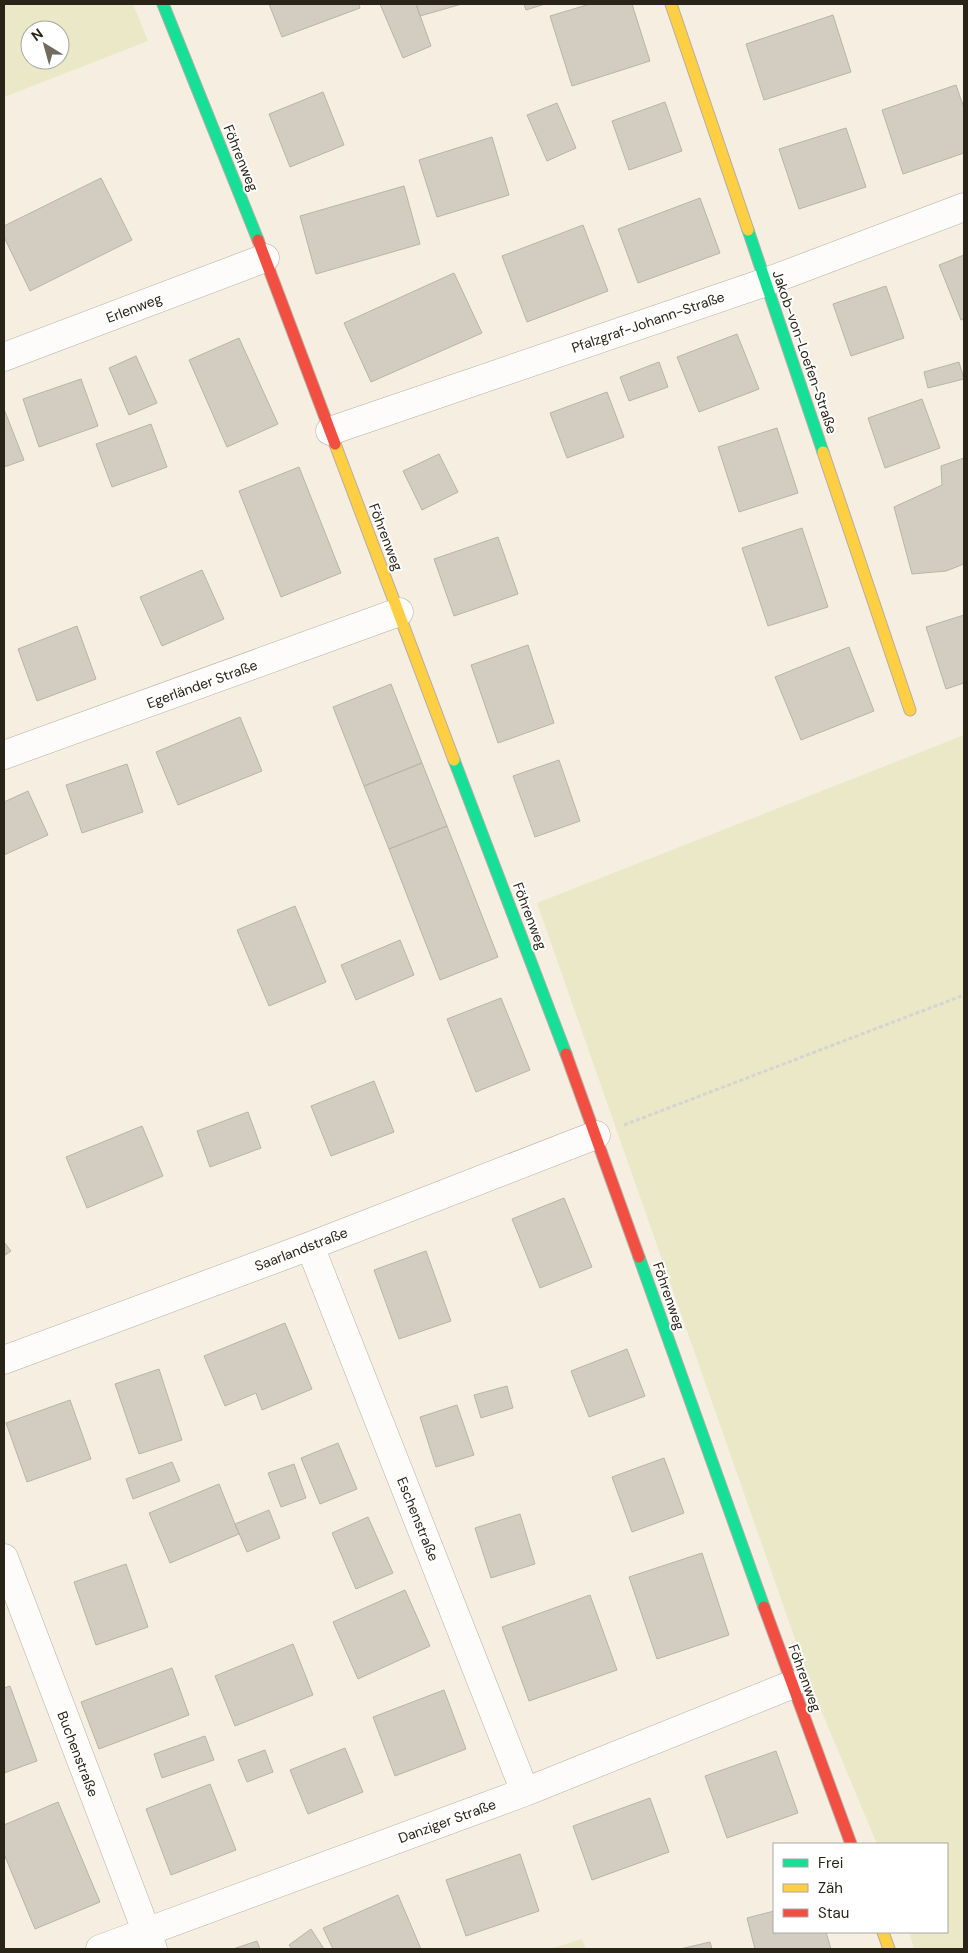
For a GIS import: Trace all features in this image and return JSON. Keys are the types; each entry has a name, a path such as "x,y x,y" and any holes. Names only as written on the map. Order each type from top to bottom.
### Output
{"street":[{"name":"Föhrenweg","path":"163,4 265,258 596,1135 791,1685 851,1843"},
{"name":"Jakob-von-Loefen-Straße","path":"671,4 910,710"},
{"name":"Pfalzgraf-Johann-Straße","path":"330,432 766,282 964,207"},
{"name":"Erlenweg","path":"4,357 265,258"},
{"name":"Egerländer Straße","path":"4,755 400,612"},
{"name":"Saarlandstraße","path":"4,1360 310,1246 596,1135"},
{"name":"Eschenstraße","path":"310,1246 525,1792"},
{"name":"Buchenstraße","path":"4,1558 150,1941"},
{"name":"Danziger Straße","path":"100,1949 150,1941 791,1685"},
{"path":"883,1933 888,1949"}],"path":[{"path":"596,1135 964,995"}],"shaded area":[{"path":"4,4 133,4 148,41 4,97"},
{"path":"964,735 964,1949 914,1949 909,1933 948,1933 948,1843 877,1843 814,1693 537,903"},
{"path":"582,1939 586,1949 550,1949"}],"building":[{"path":"269,4 359,4 360,8 282,37"},
{"path":"380,4 416,4 431,46 403,58"},
{"path":"416,4 462,4 420,16"},
{"path":"524,4 545,4 526,10"},
{"path":"590,4 632,4 650,61 572,86 550,16"},
{"path":"833,15 851,72 764,100 746,44"},
{"path":"956,85 964,108 964,153 903,174 882,110"},
{"path":"323,92 344,145 290,167 269,114"},
{"path":"665,102 682,151 629,170 612,121"},
{"path":"557,103 576,148 547,161 527,115"},
{"path":"846,128 866,187 799,209 779,149"},
{"path":"492,137 509,195 437,217 419,160"},
{"path":"101,178 132,240 30,291 4,237 4,226"},
{"path":"404,186 420,244 316,274 300,216"},
{"path":"700,198 720,253 638,283 618,229"},
{"path":"583,225 608,291 527,322 502,256"},
{"path":"964,255 964,319 961,320 939,265"},
{"path":"454,273 482,333 371,382 344,323"},
{"path":"886,286 904,338 851,356 833,304"},
{"path":"737,334 759,389 699,412 677,357"},
{"path":"239,338 278,424 227,447 189,360"},
{"path":"136,356 157,403 129,415 109,368"},
{"path":"659,362 668,387 629,401 620,377"},
{"path":"959,362 964,379 928,388 924,372"},
{"path":"81,379 98,426 39,447 23,399"},
{"path":"607,392 624,437 567,458 550,413"},
{"path":"922,399 940,448 885,468 868,418"},
{"path":"4,409 24,460 4,467"},
{"path":"151,424 167,467 112,487 96,444"},
{"path":"777,428 798,493 739,512 718,447"},
{"path":"439,454 458,492 422,510 403,471"},
{"path":"964,458 964,564 946,571 912,574 894,507 942,485 941,466"},
{"path":"299,467 341,573 281,597 239,491"},
{"path":"802,528 828,607 768,626 742,548"},
{"path":"498,537 518,594 454,616 434,559"},
{"path":"202,570 224,619 162,646 140,597"},
{"path":"964,615 964,683 946,689 926,627"},
{"path":"77,626 96,679 37,701 18,649"},
{"path":"528,645 554,723 498,743 471,665"},
{"path":"849,647 874,711 801,740 775,677"},
{"path":"391,684 422,763 364,786 333,707"},
{"path":"240,717 262,771 178,805 156,752"},
{"path":"559,760 580,821 535,837 513,776"},
{"path":"422,763 447,826 389,849 364,786"},
{"path":"127,764 143,812 82,833 66,785"},
{"path":"28,791 48,835 4,855 4,802"},
{"path":"447,826 498,957 440,980 389,849"},
{"path":"295,906 326,982 269,1006 237,930"},
{"path":"400,940 414,975 356,1000 341,965"},
{"path":"501,998 530,1070 476,1092 447,1019"},
{"path":"374,1081 394,1132 331,1156 311,1106"},
{"path":"248,1112 261,1148 210,1167 197,1131"},
{"path":"142,1126 163,1176 87,1208 66,1157"},
{"path":"564,1198 592,1267 540,1288 512,1219"},
{"path":"4,1242 11,1251 4,1256"},
{"path":"426,1251 451,1321 399,1339 374,1270"},
{"path":"285,1323 312,1389 262,1410 256,1393 225,1406 204,1356"},
{"path":"627,1349 645,1396 589,1417 571,1371"},
{"path":"159,1369 182,1440 139,1454 115,1384"},
{"path":"507,1386 513,1408 481,1418 474,1395"},
{"path":"70,1400 91,1459 27,1482 6,1423"},
{"path":"457,1405 474,1455 436,1467 420,1417"},
{"path":"338,1443 357,1489 320,1504 301,1458"},
{"path":"664,1458 684,1513 632,1532 612,1477"},
{"path":"172,1462 180,1481 133,1499 126,1479"},
{"path":"294,1464 306,1498 281,1507 268,1473"},
{"path":"219,1484 239,1534 170,1563 149,1513"},
{"path":"269,1510 280,1538 247,1552 235,1524"},
{"path":"520,1514 535,1564 491,1578 475,1528"},
{"path":"368,1517 393,1573 356,1589 332,1533"},
{"path":"702,1553 729,1635 657,1659 629,1577"},
{"path":"126,1564 148,1627 96,1645 74,1582"},
{"path":"405,1590 430,1646 358,1679 333,1622"},
{"path":"590,1595 617,1670 529,1701 502,1627"},
{"path":"293,1644 313,1695 235,1726 215,1676"},
{"path":"172,1668 189,1715 99,1749 81,1702"},
{"path":"10,1686 37,1761 4,1773 4,1688"},
{"path":"444,1690 466,1749 395,1776 373,1717"},
{"path":"205,1736 214,1760 162,1778 154,1754"},
{"path":"345,1748 363,1792 308,1814 290,1770"},
{"path":"265,1750 273,1772 247,1782 238,1760"},
{"path":"776,1751 798,1813 727,1838 705,1776"},
{"path":"210,1784 236,1850 171,1875 146,1809"},
{"path":"650,1798 669,1852 592,1880 573,1826"},
{"path":"58,1802 100,1902 35,1929 4,1854 4,1825"},
{"path":"520,1854 539,1911 466,1936 446,1880"},
{"path":"398,1895 421,1949 333,1949 323,1928"},
{"path":"773,1911 773,1933 826,1933 831,1949 755,1949 747,1918"},
{"path":"311,1929 324,1949 292,1949 289,1945"},
{"path":"257,1941 260,1949 233,1949"},
{"path":"710,1942 712,1949 680,1949"}],"traffic: fast":[{"path":"163,4 258,240"},
{"path":"748,230 823,452"},
{"path":"454,760 566,1054"},
{"path":"639,1257 764,1607"}],"traffic: slow":[{"path":"671,4 748,230"},
{"path":"335,444 454,760"},
{"path":"823,452 910,710"},
{"path":"883,1933 889,1949"}],"traffic: jam":[{"path":"258,240 335,444"},
{"path":"566,1054 639,1257"},
{"path":"764,1607 851,1843"}]}
